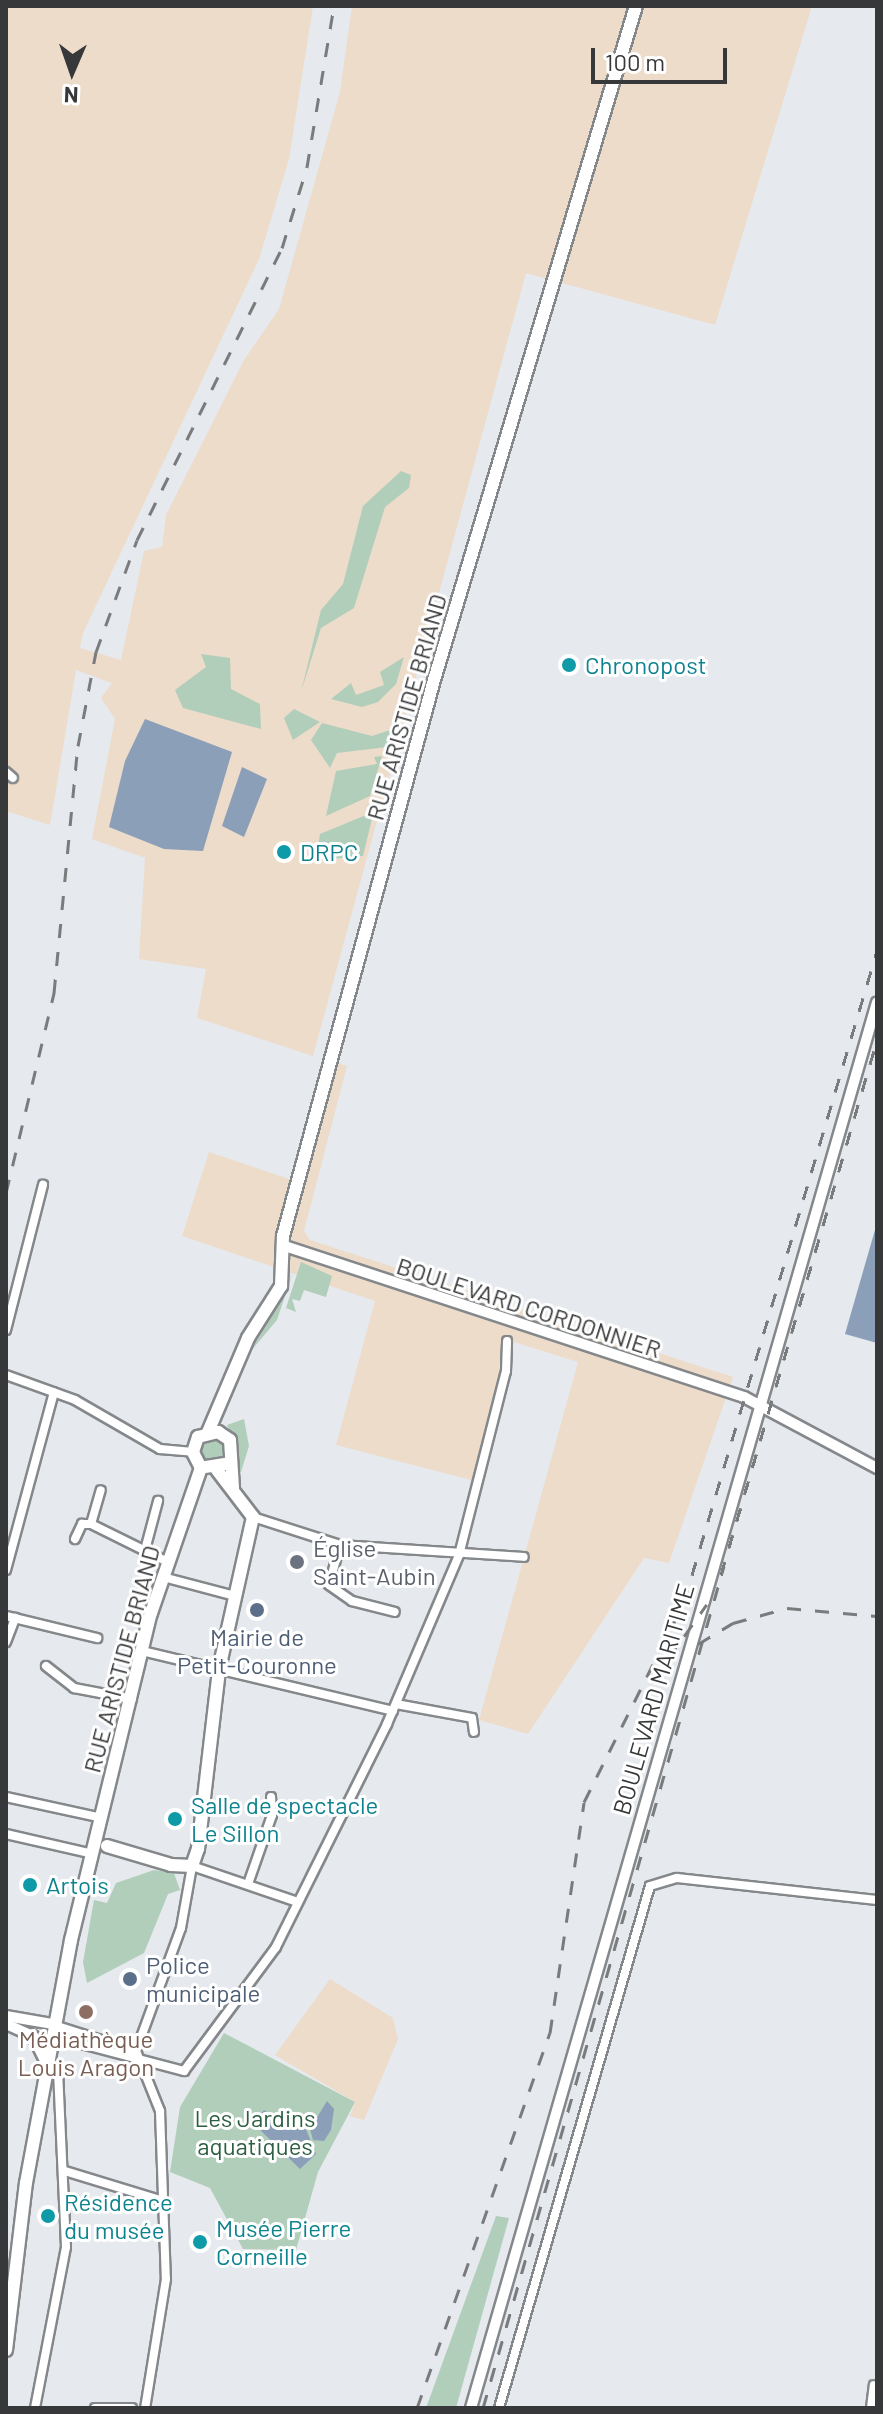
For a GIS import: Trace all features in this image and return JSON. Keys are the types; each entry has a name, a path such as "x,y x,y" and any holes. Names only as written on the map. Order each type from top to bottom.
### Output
{"main road":[{"name":"RUE ARISTIDE BRIAND","path":"208,1432 221,1414 248,1338 277,1300 285,1246 434,680 636,6"},
{"name":"RUE ARISTIDE BRIAND","path":"221,1414 223,1433"},
{"path":"231,1463 217,1470 201,1468 193,1452 208,1432 223,1433 234,1449 231,1463 233,1489"},
{"name":"RUE ARISTIDE BRIAND","path":"6,2350 8,2309 52,2030 142,1651 163,1577 201,1468"},
{"path":"107,1846 192,1866 219,1669 253,1517 217,1470"},
{"path":"102,1818 107,1846"},
{"path":"92,1858 107,1846"}],"street":[{"name":"BOULEVARD MARITIME","path":"471,2408 877,1002"},
{"path":"6,1330 43,1185"},
{"name":"BOULEVARD CORDONNIER","path":"285,1246 761,1406 877,1468"},
{"path":"6,2016 139,2055 180,2072 192,2065 276,1947 394,1707 459,1555 506,1371 507,1341"},
{"path":"6,1375 54,1392 160,1449 193,1452"},
{"path":"6,1570 54,1392"},
{"path":"91,1524 101,1490"},
{"path":"145,1550 158,1501"},
{"path":"253,1517 340,1545 524,1557"},
{"path":"75,1539 82,1524 91,1524 168,1562"},
{"path":"340,1545 329,1585 352,1601 395,1612"},
{"path":"163,1577 235,1596"},
{"path":"6,1642 10,1617 97,1638"},
{"path":"142,1651 394,1707 472,1718 474,1732"},
{"path":"46,1666 74,1688 132,1699"},
{"path":"6,1797 102,1818"},
{"path":"248,1884 272,1815 271,1797"},
{"path":"6,1834 92,1858"},
{"path":"145,2408 166,2279 160,2200 162,2123 139,2055 181,1928 192,1866 298,1902"},
{"path":"499,2408 650,1886 677,1878 877,1900"},
{"path":"6,2024 52,2030"},
{"path":"6,2024 33,2036 45,2065 58,2071 65,2171 61,2296 35,2408"},
{"path":"65,2171 160,2200"},
{"path":"871,2408 874,2385"},
{"path":"95,2408 132,2408"}],"shaded area":[{"path":"6,6 313,6 289,159 259,259 83,633 80,648 121,660 144,551 162,547 166,515 244,360 279,309 340,92 352,6 812,6 715,325 526,273 313,1056 197,1018 206,969 139,959 145,858 92,839 115,719 101,698 112,683 76,670 50,825 6,811"},
{"path":"323,1059 347,1066 304,1231 310,1240 733,1377 669,1563 644,1558 528,1734 479,1720 578,1362 514,1342 475,1481 336,1445 375,1301 182,1236 209,1152 295,1181"},
{"path":"330,1979 393,2018 398,2039 364,2120 350,2116 355,2102 275,2055"}],"green space":[{"path":"401,471 411,475 409,488 385,507 354,608 321,628 301,692 321,610 343,584 363,506"},
{"path":"201,654 230,658 231,689 260,704 261,729 183,708 175,690 206,667"},
{"path":"404,657 396,684 378,702 362,707 331,699 351,683 356,695 384,685 380,672"},
{"path":"294,709 320,722 293,740 284,718"},
{"path":"322,723 372,736 393,729 387,747 337,753 330,768 311,740"},
{"path":"382,756 370,796 326,816 336,771 377,764 374,757"},
{"path":"377,798 363,856 330,859 318,847 320,834 371,813 367,806"},
{"path":"301,1262 332,1276 326,1297 304,1290 300,1301 292,1299 296,1312 286,1308"},
{"path":"296,1263 277,1320 250,1352 284,1297"},
{"path":"244,1419 249,1446 241,1472 234,1473 238,1450 227,1425"},
{"path":"213,1437 223,1441 227,1451 223,1461 213,1465 203,1461 199,1451 203,1441"},
{"path":"154,1870 174,1873 180,1890 168,1894 144,1953 87,1983 83,1962 94,1900 107,1903 116,1883"},
{"name":"Les Jardins aquatiques","path":"224,2033 355,2102 318,2172 296,2250 243,2249 210,2188 170,2172 180,2107"},
{"path":"496,2216 509,2218 456,2408 426,2408"}],"water":[{"path":"145,719 232,752 203,851 164,849 109,827 125,761"},
{"path":"242,767 267,779 244,837 222,826"},
{"path":"877,1223 877,1343 845,1334"},
{"path":"327,2101 334,2109 331,2130 324,2141 313,2140 310,2129"},
{"path":"264,2110 281,2122 301,2117 316,2154 300,2169 253,2123"}],"railway":[{"path":"6,1193 54,993 78,746 96,652 137,540 282,248 307,167 334,6"},
{"path":"417,2408 550,2033 584,1802 684,1602 877,951"},
{"path":"721,1575 877,1040"},
{"path":"483,2408 724,1566"},
{"path":"668,1659 707,1604"},
{"path":"698,1644 733,1623 787,1608 877,1616"}],"place":[{"name":"Chronopost","path":"569,665"},
{"name":"DRPC","path":"284,852"},
{"name":"Église Saint-Aubin","path":"297,1562"},
{"name":"Mairie de Petit-Couronne","path":"257,1610"},
{"name":"Salle de spectacle Le Sillon","path":"175,1819"},
{"name":"Artois","path":"30,1885"},
{"name":"Police municipale","path":"130,1979"},
{"name":"Médiathèque Louis Aragon","path":"86,2012"},
{"name":"Résidence du musée","path":"48,2216"},
{"name":"Musée Pierre Corneille","path":"200,2242"}]}
